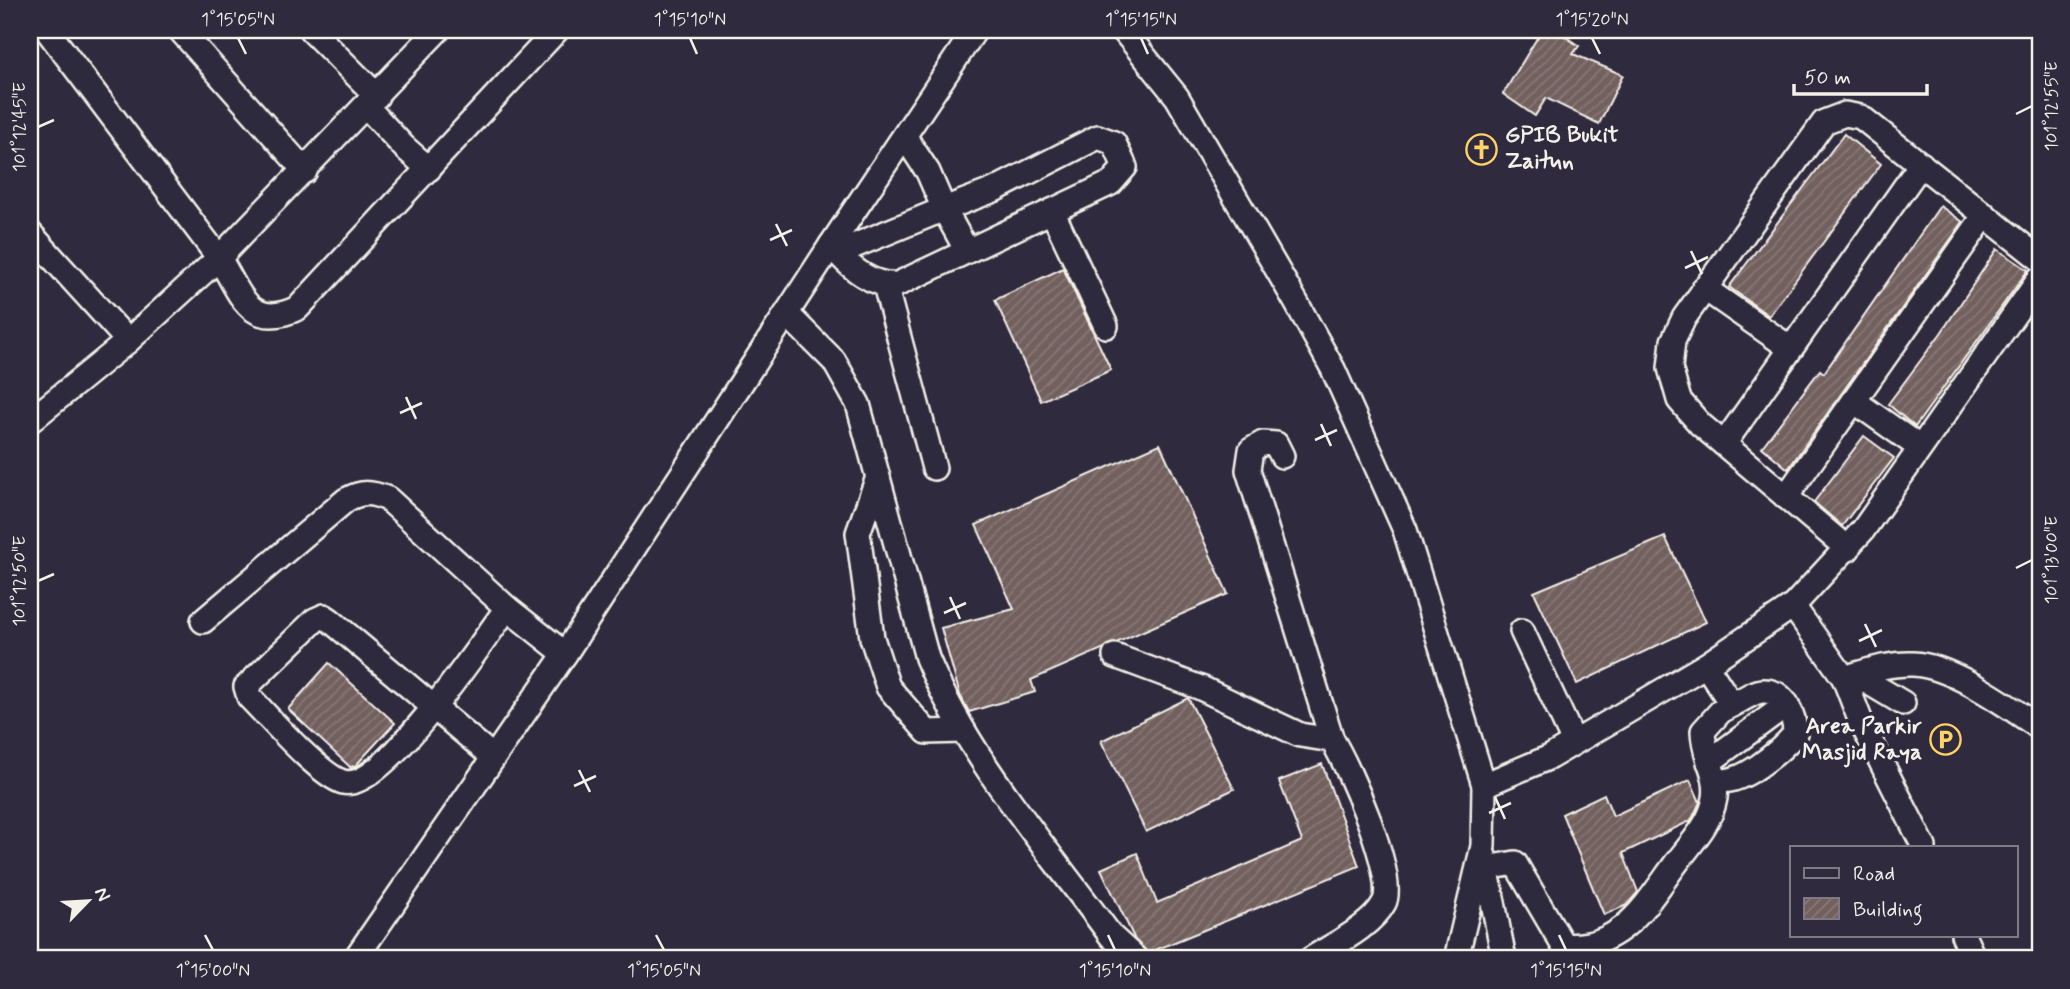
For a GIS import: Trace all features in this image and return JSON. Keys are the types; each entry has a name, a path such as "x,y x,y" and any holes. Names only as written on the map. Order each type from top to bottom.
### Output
{"street":[{"path":"47,30 219,258 250,308 264,317 281,316 298,308 557,30"},
{"path":"180,30 305,171"},
{"path":"311,30 429,169"},
{"path":"30,421 128,341 219,258 438,30"},
{"path":"355,959 565,654 787,314 834,249 975,30"},
{"path":"1123,30 1177,97 1202,135 1296,302 1349,404 1405,530 1470,732 1484,785 1485,857 1504,959"},
{"path":"1848,549 1700,424 1679,400 1670,368 1673,341 1684,318 1824,122 1845,114 1861,117 2040,259"},
{"path":"905,137 928,172 967,251"},
{"path":"1098,137 1114,143 1125,167 1111,183 898,284 885,285 858,271 834,249 994,190 1089,139 1098,137"},
{"path":"1724,444 1921,164"},
{"path":"1052,211 1106,326"},
{"path":"1786,497 1984,215"},
{"path":"30,233 128,341"},
{"path":"885,285 934,468"},
{"path":"1704,288 1790,348"},
{"path":"1484,785 1550,757 1706,665 1793,606 1848,549 1919,447 2037,290"},
{"path":"787,314 813,337 849,383 859,404 927,658 941,694 963,731 1111,936 1136,959"},
{"path":"1854,401 1919,447"},
{"path":"1282,456 1276,444 1263,443 1251,450 1248,470 1332,740 1349,766 1385,868 1387,895 1374,916 1311,959"},
{"path":"878,477 858,533 872,638 888,687 927,732 963,731"},
{"path":"203,621 359,492 372,492 388,499 507,608 565,654"},
{"path":"1793,606 1850,677 1861,722 1923,846"},
{"path":"493,757 433,708 324,616 306,629 246,687 248,697 327,774 348,784 360,782 379,769 433,708 507,608"},
{"path":"1522,631 1573,742"},
{"path":"1115,656 1201,688 1300,735 1332,740"},
{"path":"1850,677 1887,665 1916,664 1992,696 2040,728"},
{"path":"1706,665 1732,705"},
{"path":"1850,677 1903,703"},
{"path":"1485,857 1502,863 1515,863 1563,945 1579,947 1597,941 1622,929 1640,915 1711,817 1713,771 1703,746 1703,731 1721,711 1763,691 1774,693 1787,704 1795,718 1795,734 1782,749 1732,780 1713,771"},
{"path":"1713,771 1787,704"},
{"path":"1456,959 1485,857"},
{"path":"1963,936 1974,959"}],"building":[{"path":"1542,30 1556,30 1579,46 1573,54 1623,75 1599,124 1546,98 1535,116 1503,94"},
{"path":"1844,134 1881,164 1769,316 1729,287"},
{"path":"1940,206 1963,222 1788,469 1762,447 1820,370 1824,373"},
{"path":"1997,249 2028,270 1915,427 1888,404 1941,333"},
{"path":"1063,268 1111,370 1041,401 995,300"},
{"path":"1864,436 1894,458 1842,526 1814,502"},
{"path":"1160,444 1228,594 1031,680 1035,692 969,712 960,695 941,628 1014,609 976,525"},
{"path":"1665,537 1706,622 1577,684 1534,592"},
{"path":"329,663 395,723 355,766 350,767 288,709"},
{"path":"1188,698 1234,789 1146,832 1101,741"},
{"path":"1322,764 1359,866 1148,953 1135,940 1101,869 1137,853 1157,903 1302,841 1279,781"},
{"path":"1690,780 1700,802 1693,817 1690,821 1623,853 1638,892 1627,905 1604,915 1562,814 1604,794 1613,816"}],"place":[{"name":"GPIB Bukit Zaitun","path":"1482,149"},
{"name":"Area Parkir Masjid Raya","path":"1945,740"}]}
